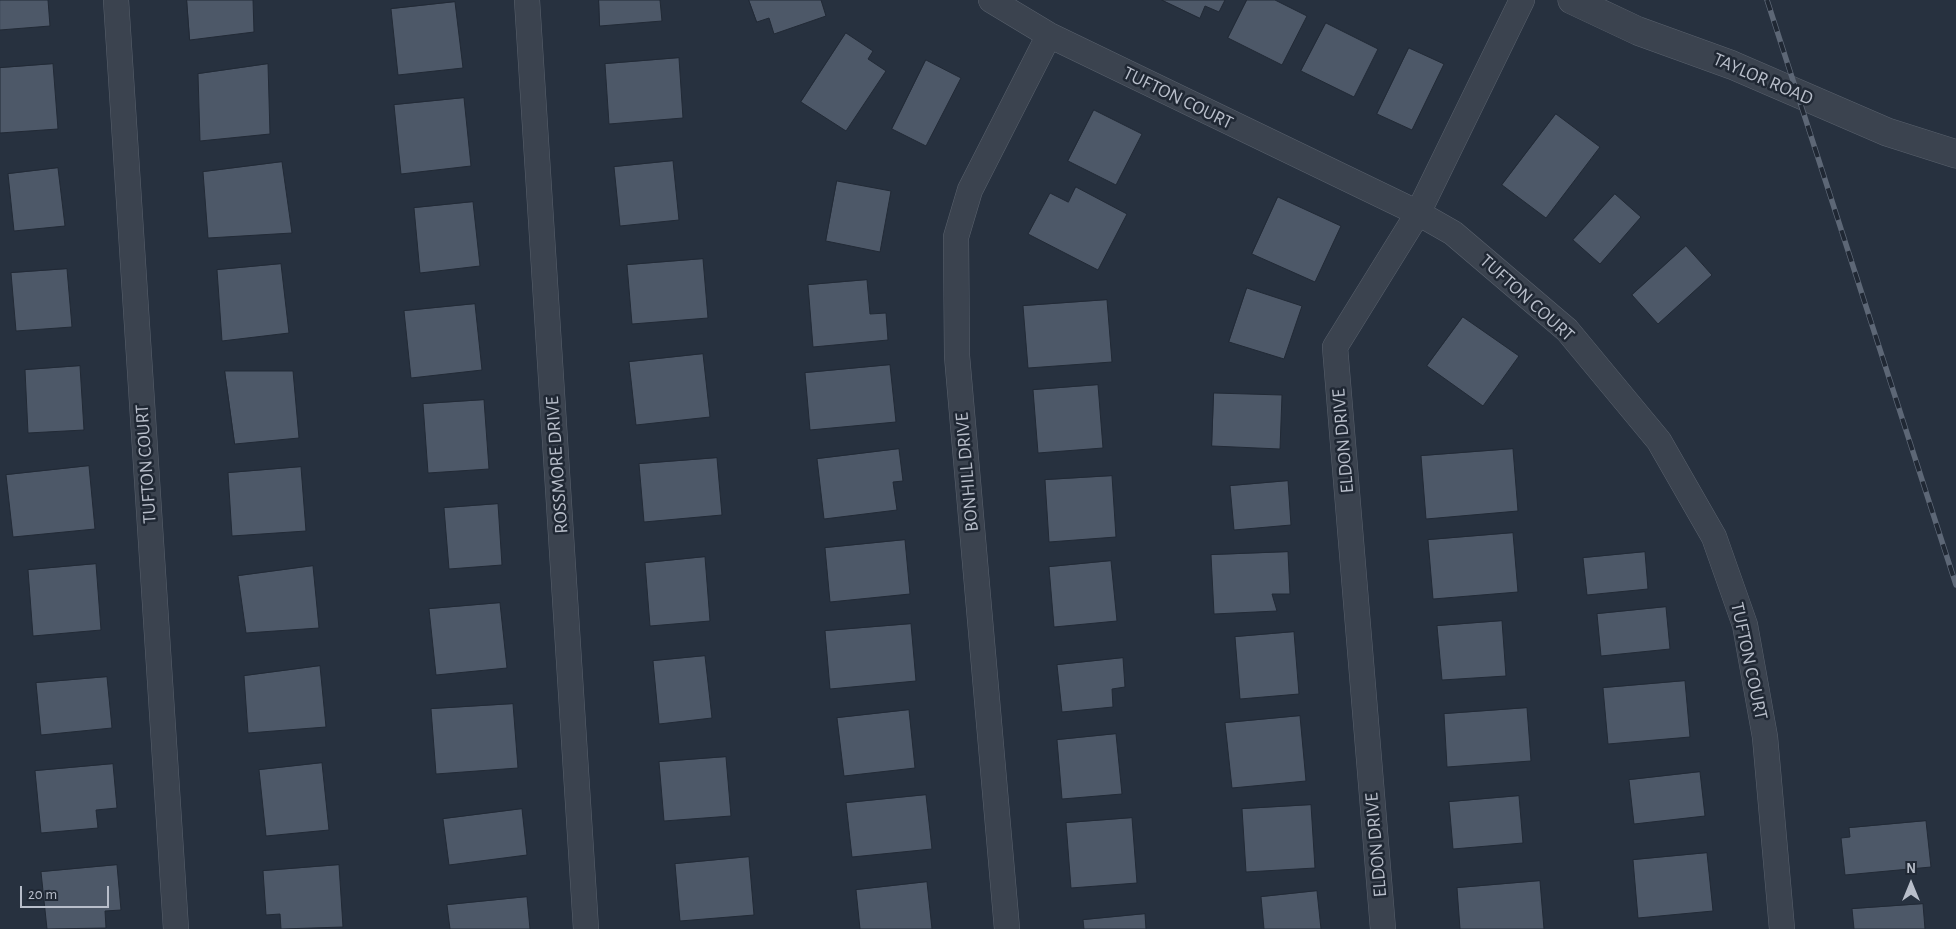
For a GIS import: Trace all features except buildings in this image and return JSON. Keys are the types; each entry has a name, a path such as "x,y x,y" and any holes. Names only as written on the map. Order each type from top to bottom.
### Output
{"street":[{"name":"TUFTON COURT","path":"116,0 176,929"},
{"name":"ROSSMORE DRIVE","path":"527,0 586,929"},
{"name":"TUFTON COURT","path":"991,0 1049,35 1418,213 1453,233 1567,330 1659,441 1714,537 1745,625 1765,737 1782,929"},
{"name":"ELDON DRIVE","path":"1383,929 1335,347 1418,213 1522,0"},
{"name":"TAYLOR ROAD","path":"1572,0 1638,31 1732,65 1887,132 1956,154"},
{"name":"BONHILL DRIVE","path":"1007,929 957,356 956,237 970,190 1049,35"}],"railway":[{"path":"1767,0 1956,585"}]}
